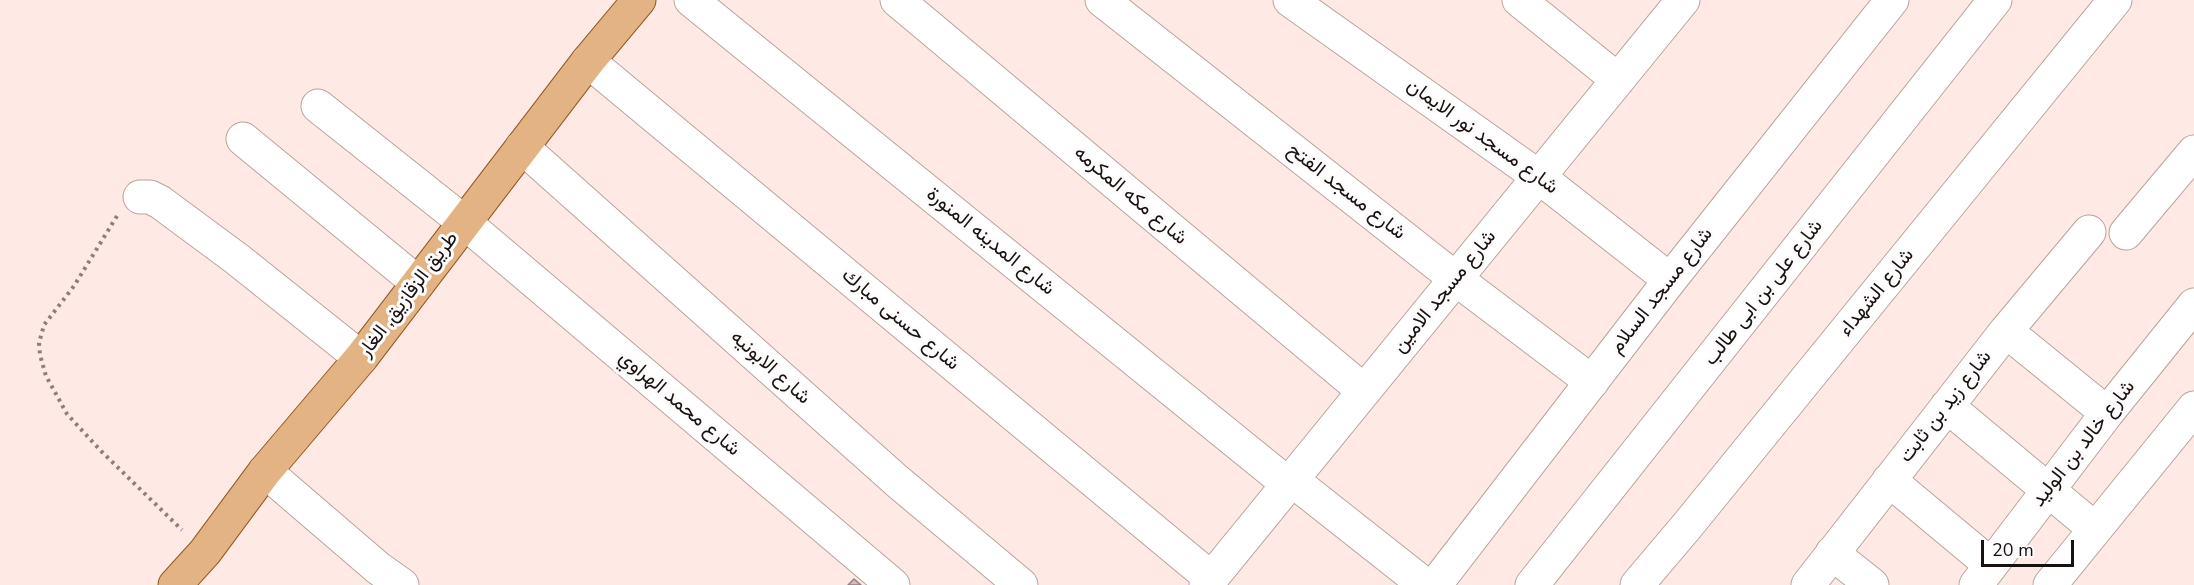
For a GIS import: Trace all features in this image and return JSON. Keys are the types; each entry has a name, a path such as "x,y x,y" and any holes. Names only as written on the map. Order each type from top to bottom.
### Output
{"main road":[{"name":"طريق الزقازيق, الغار","path":"175,585 205,552 265,471 361,358 588,61 639,0"}],"street":[{"name":"شارع المدينه المنورة","path":"691,0 1290,482 1425,585"},
{"name":"شارع مكه المكرمه","path":"897,0 1364,391"},
{"name":"شارع مسجد الفتح","path":"1102,0 1456,279 1592,382"},
{"name":"شارع مسجد نور الايمان","path":"1290,0 1539,177 1670,280"},
{"path":"1519,0 1618,80"},
{"name":"شارع مسجد الامين","path":"1209,582 1683,0"},
{"name":"شارع مسجد السلام","path":"1435,585 1670,280 1892,0"},
{"name":"شارع على بن ابى طالب","path":"1532,585 1995,0"},
{"name":"شارع الشهداء","path":"1637,585 1688,526 2115,0"},
{"name":"شارع حسنى مبارك","path":"588,61 1209,582"},
{"name":"شارع محمد الهراوي","path":"318,106 464,222 893,585"},
{"path":"243,139 418,283"},
{"name":"شارع الابونيه","path":"522,147 897,481 1021,585"},
{"path":"2126,234 2183,188 2194,152"},
{"path":"140,197 150,197 160,202 237,259 361,358"},
{"name":"شارع زيد بن ثابت","path":"1808,585 1947,406 2089,232"},
{"name":"شارع خالد بن الوليد","path":"1984,575 2194,304"},
{"path":"2006,332 2108,413"},
{"path":"1947,406 2095,529"},
{"path":"2050,585 2194,408"},
{"path":"265,471 370,561 402,585"},
{"path":"1889,480 1984,575"},
{"path":"1832,553 1872,585"}],"path":[{"path":"140,197 123,207 74,286 44,325 39,343 40,355 46,376 67,414 101,452 205,552"}],"building":[{"path":"854,579 861,585 848,585"}]}
